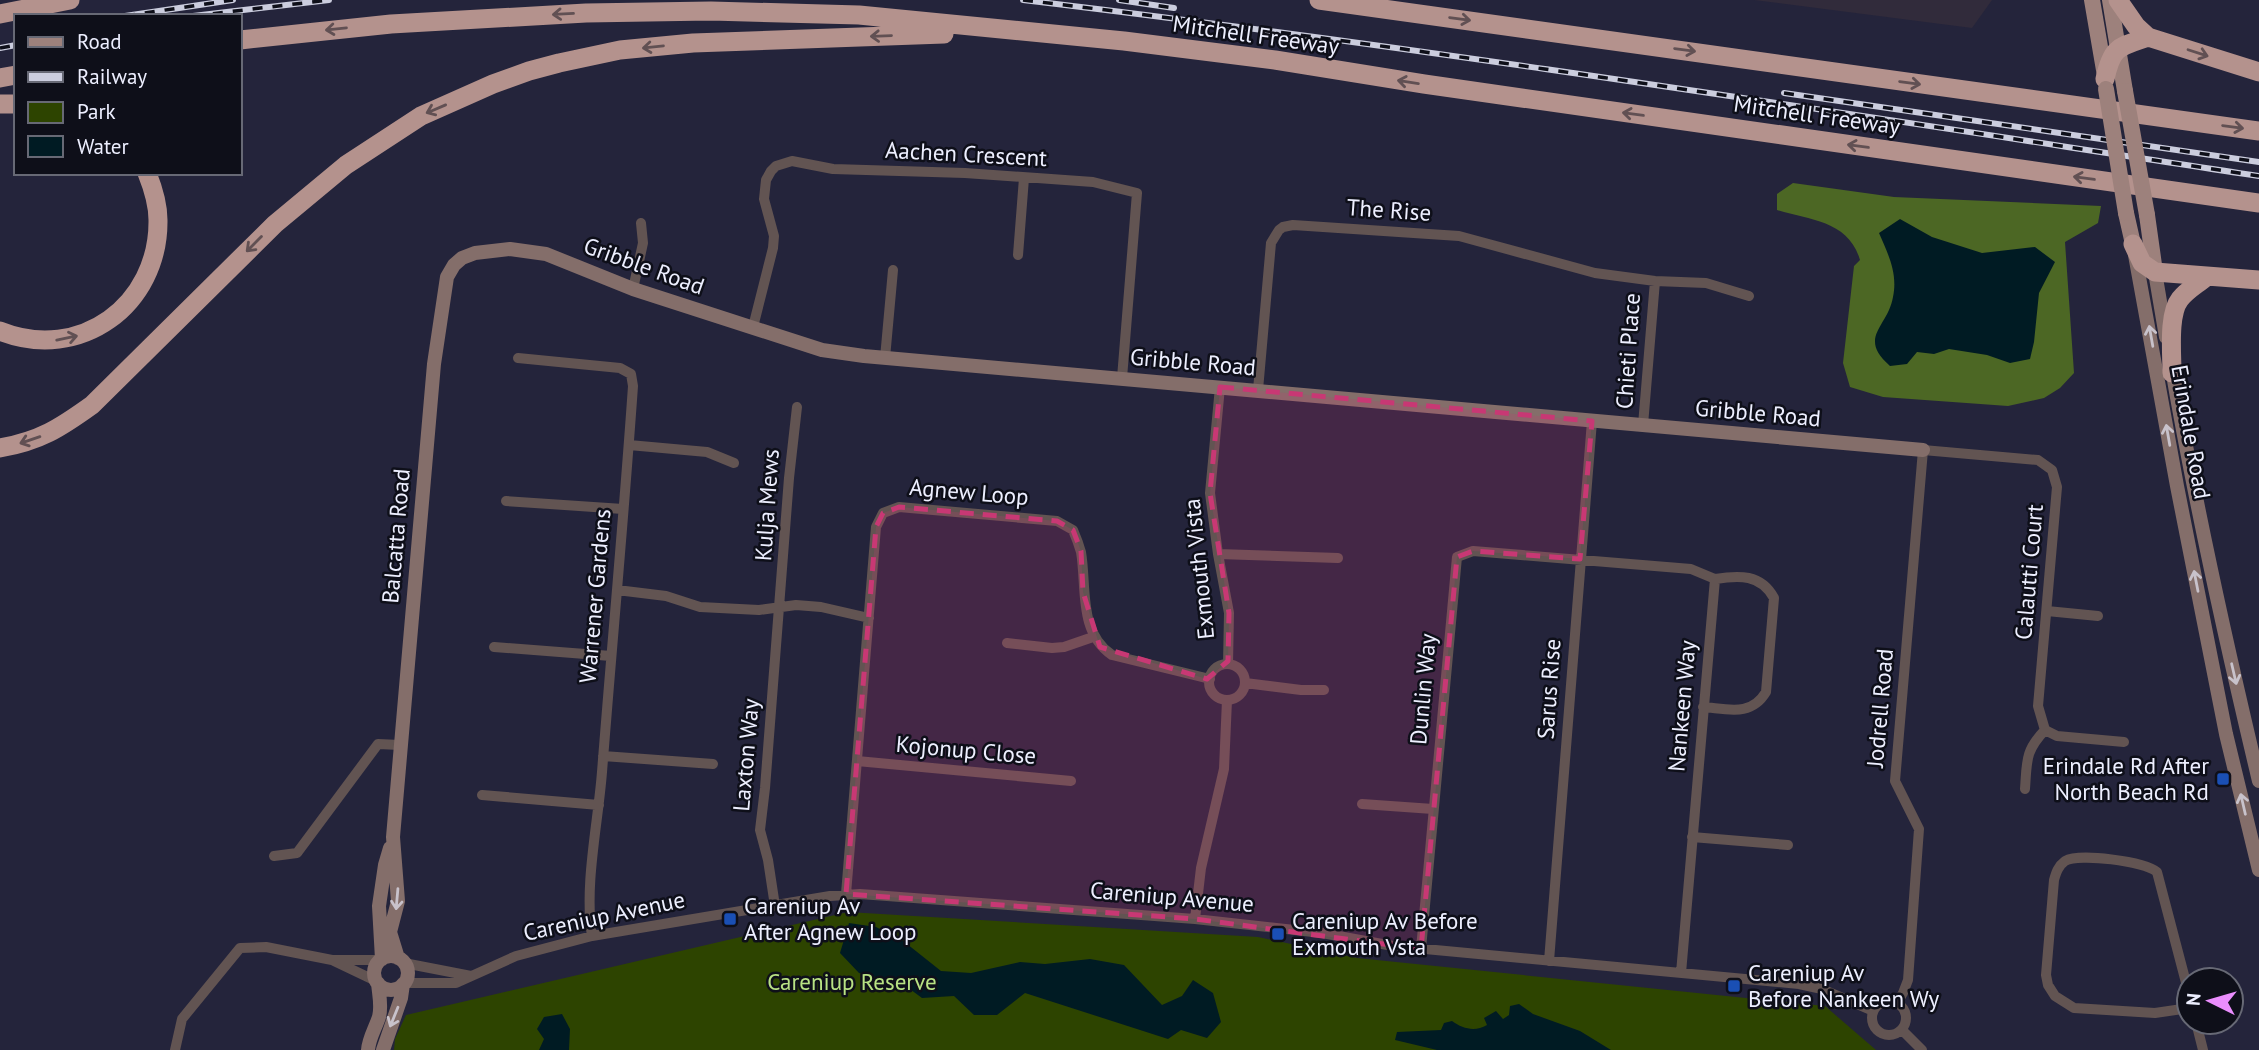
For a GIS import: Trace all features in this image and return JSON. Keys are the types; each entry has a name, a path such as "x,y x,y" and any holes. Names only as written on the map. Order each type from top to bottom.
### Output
{"highway":[{"path":"0,14 70,0"},
{"name":"Mitchell Freeway","path":"1319,0 2259,131"},
{"path":"2119,0 2136,26 2148,37 2259,72"},
{"name":"Mitchell Freeway","path":"242,40 391,24 586,13 711,11 859,15 1124,41 1275,61 2259,203"},
{"path":"0,448 40,438 59,429 92,405 275,224 345,165 421,116 493,84 559,63 620,50 707,43 1022,31"},
{"path":"2106,84 2112,55 2119,48 2148,37"},
{"path":"0,331 26,340 62,340 94,330 124,307 151,266 158,236 156,199 148,175"},
{"path":"2133,244 2142,264 2155,272 2259,281"},
{"path":"2172,373 2172,317 2175,307 2180,298 2206,277"}],"main road":[{"name":"Erindale Road","path":"2092,0 2133,244"},
{"name":"Erindale Road","path":"2110,0 2155,272"}],"street":[{"name":"Aachen Crescent","path":"753,327 772,258 774,236 764,199 766,180 776,166 792,161 833,169 965,173 1093,182 1136,193 1122,378"},
{"path":"1018,256 1024,178"},
{"path":"633,289 643,243 641,223"},
{"name":"The Rise","path":"1258,390 1270,250 1274,236 1283,227 1337,227 1458,236 1595,273 1655,281"},
{"name":"Erindale Road","path":"2133,244 2224,721 2259,870"},
{"name":"Gribble Road","path":"475,253 510,249 546,254 633,289 822,350 885,358 1923,450"},
{"name":"Balcatta Road","path":"401,961 390,932 398,901 393,837 434,364 447,277 462,258 475,253"},
{"path":"885,358 892,271"},
{"name":"Erindale Road","path":"2155,272 2172,373 2219,605 2259,781"},
{"path":"1655,281 1706,283 1749,296"},
{"name":"Chieti Place","path":"1643,425 1655,281"},
{"name":"Warrener Gardens","path":"517,358 620,368 631,374 633,386 590,893 589,917 592,936"},
{"name":"Exmouth Vista","path":"1220,387 1210,493 1229,613 1228,664"},
{"name":"Kulja Mews","path":"780,606 797,407"},
{"name":"Sarus Rise","path":"1549,961 1592,421"},
{"path":"629,445 707,452 734,463"},
{"name":"Calautti Court","path":"1923,450 2038,460 2052,470 2057,487 2039,706 2045,730"},
{"name":"Jodrell Road","path":"1897,1003 1908,980 1919,829 1895,781 1923,450"},
{"path":"506,501 623,509"},
{"name":"Agnew Loop","path":"846,894 876,527 883,513 899,507 1057,520 1073,530 1081,551 1083,592 1093,637"},
{"name":"Dunlin Way","path":"1421,949 1457,557 1473,551 1580,559"},
{"path":"1218,554 1338,558"},
{"path":"1580,559 1691,569 1714,579 1756,579 1767,586 1774,598 1766,692 1759,704 1746,709 1703,707"},
{"name":"Nankeen Way","path":"1681,973 1714,579"},
{"path":"617,590 666,596 700,607 759,610 796,605 821,607 869,618"},
{"name":"Laxton Way","path":"775,906 760,830 780,606"},
{"path":"2047,611 2098,616"},
{"path":"1007,643 1052,648 1064,647 1093,637 1100,647 1112,655 1210,679"},
{"path":"494,647 611,656"},
{"path":"1228,664 1243,672 1245,683 1240,696 1227,700 1216,696 1210,679 1216,668 1228,664"},
{"path":"1245,683 1324,690"},
{"path":"1195,919 1201,867 1224,769 1227,700"},
{"path":"2025,789 2032,744 2045,730 2057,736 2124,742"},
{"path":"274,856 296,853 378,744 400,744"},
{"path":"603,756 713,764"},
{"name":"Kojonup Close","path":"857,761 1071,781"},
{"path":"482,794 599,805"},
{"path":"1362,804 1433,809"},
{"name":"Balcatta Road","path":"381,959 379,906 385,865 393,837"},
{"path":"1692,837 1788,845"},
{"path":"2175,1009 2155,1013 2074,1008 2055,996 2048,985 2046,975 2054,880 2059,866 2067,860 2080,858 2127,861 2148,866 2157,872 2182,966"},
{"name":"Careniup Avenue","path":"403,984 456,983 516,956 592,936 846,894 876,894 1195,919 1304,930 1393,946 1811,986 1873,1011"},
{"path":"175,1050 182,1019 240,947 266,947 332,960 381,959 390,956 429,970 471,976"},
{"path":"368,1050 380,1006 374,970 381,959"},
{"path":"332,960 389,989 403,984"},
{"path":"383,1050 407,975 401,961"},
{"path":"1886,1001 1897,1003 1905,1012 1902,1030 1891,1036 1879,1033 1872,1023 1873,1011 1886,1001"},
{"path":"1902,1030 1922,1050"}],"highlighted area":[{"path":"1220,387 1592,421 1580,559 1473,551 1457,557 1421,949 1195,919 846,894 876,527 883,513 899,507 1057,521 1073,530 1081,551 1083,592 1100,647 1207,679 1228,661 1229,613 1210,493"}],"shaded area":[{"path":"1754,0 1992,0 1972,28"}],"green space":[{"path":"1793,183 1894,197 2101,206 2098,223 2065,242 2074,373 2060,388 2044,398 2008,406 1883,397 1850,387 1843,363 1854,266 1860,260 1855,247 1838,230 1815,220 1777,210 1777,194"},
{"name":"Careniup Reserve","path":"848,912 1258,937 1357,958 1825,1006 1876,1050 394,1050 395,1039 406,1015"}],"water":[{"path":"1900,219 1932,237 1982,253 2035,247 2055,262 2039,293 2030,359 2010,363 1987,355 1949,349 1934,354 1917,352 1907,364 1890,366 1880,356 1875,339 1890,307 1894,280 1879,233"},
{"path":"849,923 876,927 902,940 941,971 971,973 1020,962 1045,964 1090,959 1124,965 1162,1005 1182,996 1193,980 1213,993 1221,1022 1207,1038 1181,1030 1168,1039 1025,993 997,1015 974,1015 954,996 922,998 903,984 859,973 840,953"},
{"path":"1519,1004 1533,1014 1580,1031 1611,1050 1437,1050 1395,1040 1397,1032 1441,1030 1444,1023 1452,1021 1469,1029 1483,1027 1487,1025 1484,1018 1496,1011 1503,1019 1509,1015 1510,1006"},
{"path":"562,1014 570,1029 569,1050 539,1050 544,1039 537,1029 544,1017"}],"railway":[{"path":"138,14 233,0"},
{"path":"210,14 329,0"},
{"path":"1023,0 1488,61 2259,176"},
{"path":"1119,0 1174,8"},
{"path":"0,48 14,45"},
{"path":"1784,93 2259,162"}],"place":[{"name":"Erindale Rd After North Beach Rd","path":"2223,779"},
{"name":"Careniup Av After Agnew Loop","path":"730,919"},
{"name":"Careniup Av Before Exmouth Vsta","path":"1278,934"},
{"name":"Careniup Av Before Nankeen Wy","path":"1734,986"}]}
